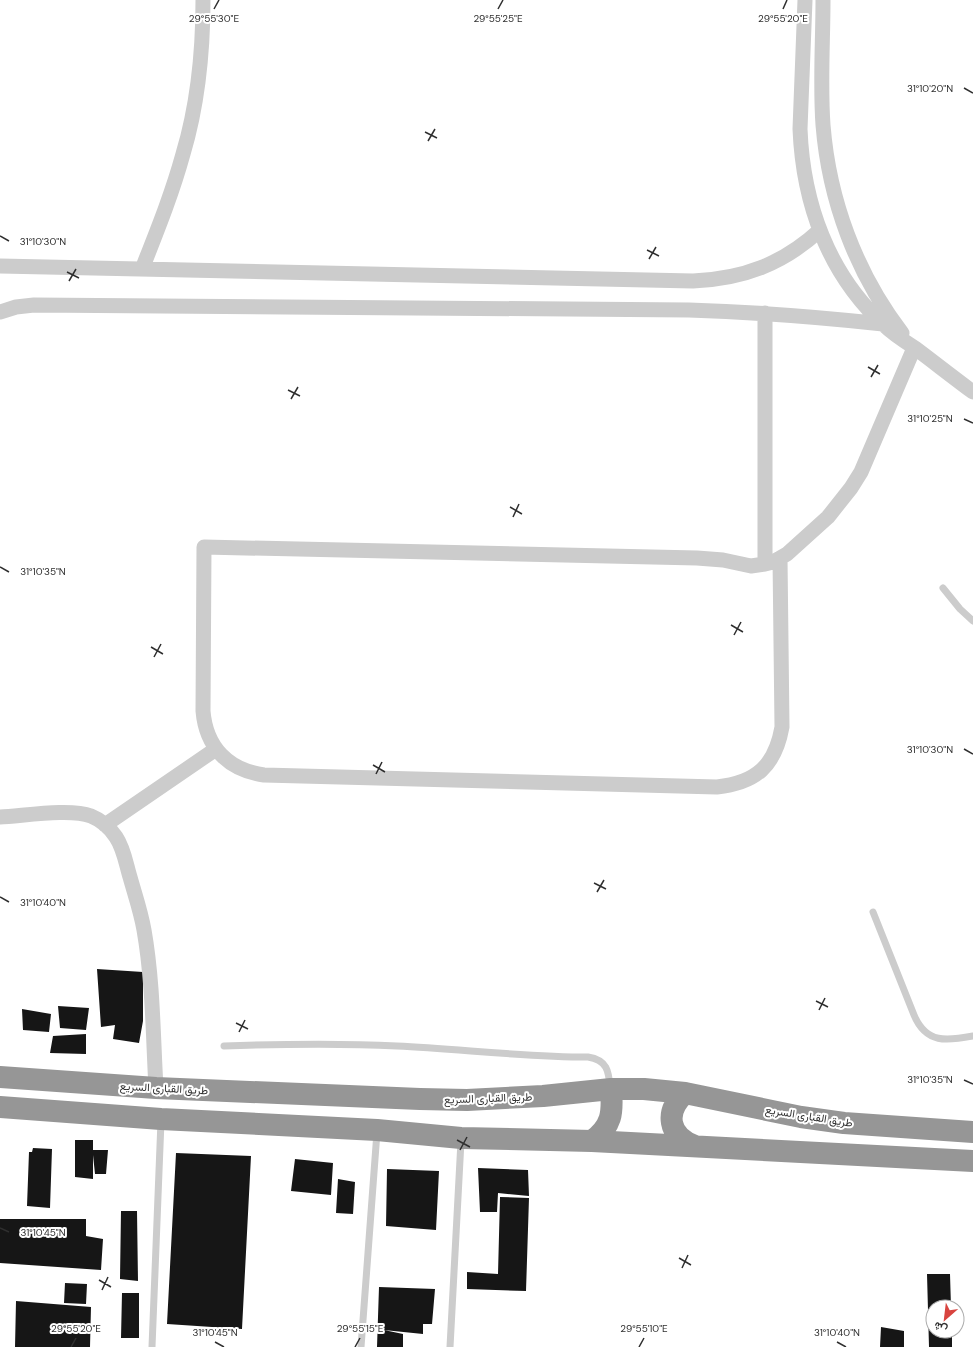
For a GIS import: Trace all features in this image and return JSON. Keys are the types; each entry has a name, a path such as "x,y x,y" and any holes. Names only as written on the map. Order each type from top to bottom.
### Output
{"highway":[{"name":"طريق القبارى السريع","path":"0,1077 156,1088 467,1100 544,1096 610,1089 644,1089 685,1093 801,1117 844,1123 973,1132"},
{"path":"592,1141 604,1130 610,1118 612,1106 610,1089"},
{"path":"685,1093 673,1108 671,1118 673,1128 678,1136 685,1143 694,1146"},
{"path":"0,1107 161,1119 377,1130 461,1138 592,1141 973,1161"}],"street":[{"path":"142,269 184,153 191,122 201,58 203,0"},
{"path":"805,0 800,122 801,150 808,191 820,230 834,260 851,287 883,324 973,392"},
{"path":"823,0 823,124 826,155 832,185 845,229 863,271 882,304 914,348"},
{"path":"0,266 675,281 711,280 746,273 778,260 808,241 820,230"},
{"path":"0,312 16,307 34,305 689,310 765,313 883,324"},
{"path":"765,313 765,564"},
{"path":"780,558 782,727 779,743 772,757 762,770 748,779 733,785 717,787 264,776 253,774 237,767 224,757 216,749 205,727 203,711 204,547 697,558 723,560 751,566 765,564 787,554 828,518 840,504 851,488 869,455 914,348"},
{"path":"105,824 216,749"},
{"path":"0,817 74,813 90,816 105,824 120,844 144,930 150,976 156,1088"}],"lane":[{"path":"943,588 960,609 973,621"},
{"path":"873,912 914,1015 922,1029 928,1034 942,1040 973,1036"},
{"path":"224,1046 324,1044 395,1046 536,1056 588,1057 594,1058 605,1065 610,1076 610,1089"},
{"path":"152,1347 161,1119"},
{"path":"361,1347 377,1130"},
{"path":"450,1347 461,1138"}],"building":[{"path":"97,969 143,972 143,1021 139,1043 113,1039 115,1025 101,1027"},
{"path":"58,1006 89,1008 86,1030 60,1028"},
{"path":"22,1009 51,1014 49,1032 23,1030"},
{"path":"86,1034 86,1054 50,1053 53,1036"},
{"path":"75,1140 93,1140 93,1150 108,1150 106,1174 95,1174 93,1155 93,1179 75,1177"},
{"path":"33,1148 52,1149 50,1208 27,1206 29,1152 32,1152"},
{"path":"176,1153 251,1156 242,1329 167,1324"},
{"path":"295,1159 333,1163 331,1195 291,1191"},
{"path":"478,1168 528,1170 529,1196 498,1193 497,1212 480,1212"},
{"path":"387,1169 439,1171 436,1230 386,1226"},
{"path":"338,1179 355,1182 353,1214 336,1213"},
{"path":"500,1197 529,1198 526,1291 467,1289 467,1272 498,1274"},
{"path":"121,1211 137,1211 138,1281 120,1279"},
{"path":"0,1219 86,1219 86,1236 103,1239 101,1270 0,1263"},
{"path":"927,1274 950,1274 951,1299 928,1299"},
{"path":"65,1283 87,1284 86,1304 64,1303"},
{"path":"379,1287 435,1289 432,1324 423,1324 423,1334 384,1330 403,1334 403,1347 377,1347"},
{"path":"122,1293 139,1293 139,1338 121,1338"},
{"path":"16,1301 91,1307 90,1347 15,1347"},
{"path":"881,1327 904,1331 904,1347 880,1347"},
{"path":"929,1339 952,1339 952,1347 929,1347"}]}
